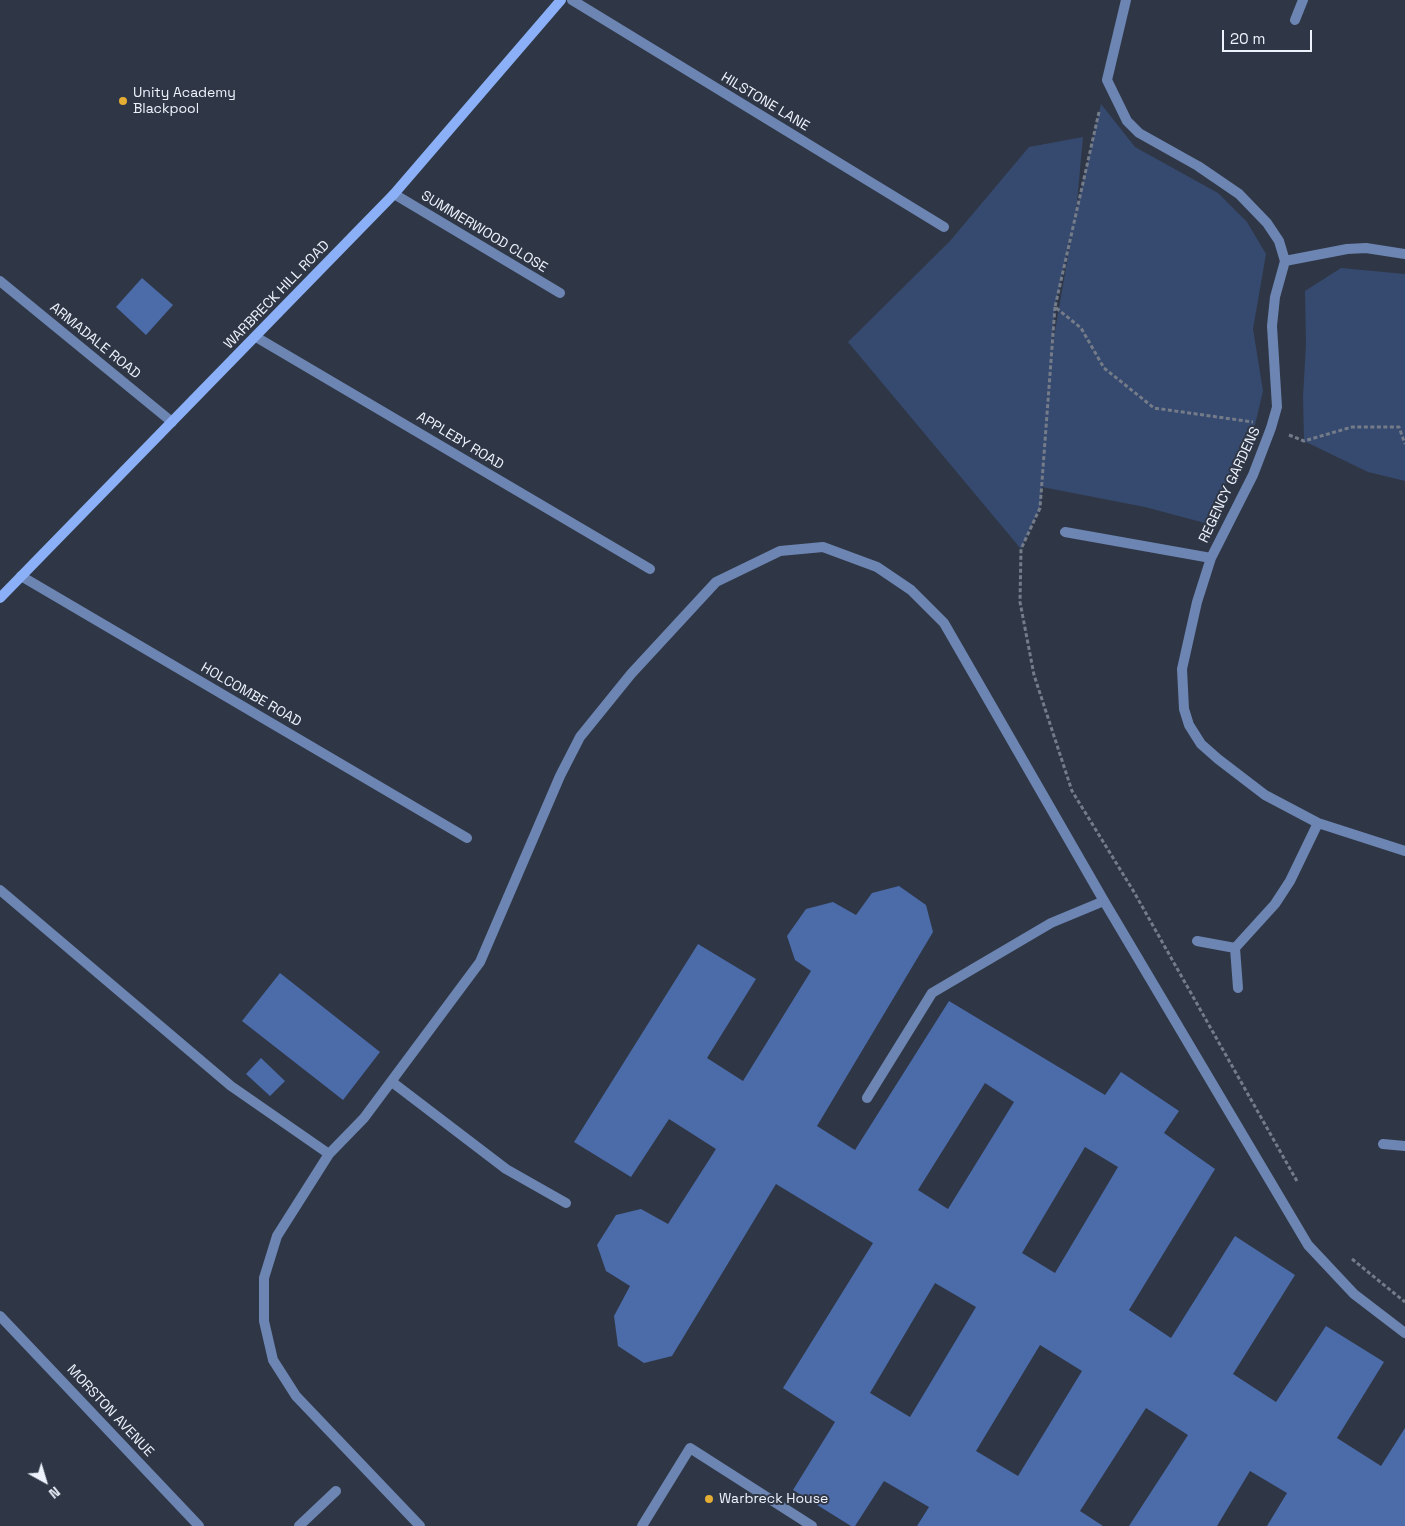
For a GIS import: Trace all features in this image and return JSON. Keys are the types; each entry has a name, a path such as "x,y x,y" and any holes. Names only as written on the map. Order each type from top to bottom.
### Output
{"main road":[{"name":"WARBRECK HILL ROAD","path":"0,598 394,194 561,0"}],"street":[{"name":"HILSTONE LANE","path":"572,0 944,227"},
{"path":"1126,0 1107,80 1127,121 1139,133 1198,166 1239,194 1254,208 1279,241 1285,261 1347,249 1366,248 1405,254"},
{"path":"1295,20 1303,0"},
{"name":"SUMMERWOOD CLOSE","path":"394,194 560,293"},
{"name":"REGENCY GARDENS","path":"1285,261 1275,297 1272,326 1277,407 1272,428 1253,475 1211,558 1197,602 1182,669 1184,709 1189,725 1201,744 1241,778 1265,794 1318,823 1405,851"},
{"name":"ARMADALE ROAD","path":"0,282 172,422"},
{"name":"APPLEBY ROAD","path":"256,337 650,569"},
{"name":"REGENCY GARDENS","path":"1065,532 1211,558"},
{"path":"420,1526 296,1396 273,1360 264,1321 264,1278 278,1236 329,1154 364,1118 480,962 560,776 580,737 631,674 716,582 780,551 823,547 877,567 911,590 944,623 1104,901 1308,1245 1354,1294 1405,1333"},
{"name":"HOLCOMBE ROAD","path":"21,576 467,838"},
{"path":"1238,988 1236,948 1275,904 1290,881 1318,823"},
{"path":"0,890 231,1086 329,1154"},
{"path":"867,1098 932,993 1051,923 1104,901"},
{"path":"1197,941 1236,948"},
{"path":"392,1082 506,1169 566,1203"},
{"path":"1383,1144 1405,1146"},
{"name":"MORSTON AVENUE","path":"0,1316 199,1526"},
{"path":"642,1526 690,1448 812,1526"},
{"path":"299,1526 336,1491"}],"path":[{"path":"1107,80 1055,307 1040,508 1021,549 1020,602 1034,675 1072,791 1134,892 1302,1191"},
{"path":"1055,307 1081,328 1104,368 1154,408 1248,420 1304,441 1352,427 1399,427 1405,444"},
{"path":"1346,1254 1405,1302"}],"shaded area":[{"path":"1101,104 1135,147 1218,193 1247,222 1266,254 1253,329 1263,391 1254,429 1205,523 1145,507 1042,487 1040,508 1021,549 848,342 950,241 1029,147 1083,137 1076,213","holes":["1072,232 1052,348 1055,307"]},
{"path":"1341,268 1405,274 1405,481 1368,472 1304,441 1305,291"}],"building":[{"path":"142,278 173,305 146,335 116,307"},
{"path":"899,886 926,905 933,932 817,1126 855,1150 949,1001 1105,1095 1121,1072 1179,1111 1164,1133 1215,1169 1129,1310 1171,1338 1235,1236 1295,1275 1233,1374 1276,1402 1326,1326 1384,1362 1337,1438 1381,1466 1405,1428 1405,1526 1267,1526 1287,1493 1250,1471 1217,1526 1129,1526 1188,1435 1146,1408 1080,1511 1103,1526 917,1526 929,1507 884,1481 855,1526 851,1526 793,1490 835,1422 783,1388 873,1243 776,1184 672,1356 644,1363 618,1346 614,1316 630,1286 606,1271 597,1245 616,1215 641,1209 668,1224 716,1149 669,1119 631,1177 574,1142 698,944 756,979 707,1058 743,1081 811,971 795,960 787,936 806,909 833,902 856,915 872,893","holes":["985,1083 1014,1102 948,1209 918,1190","1085,1147 1118,1167 1055,1273 1022,1253","935,1283 976,1307 910,1417 870,1393","1040,1345 1082,1371 1018,1476 976,1451"]},
{"path":"280,973 380,1052 343,1100 242,1021"},
{"path":"261,1058 285,1081 270,1096 246,1074"}],"place":[{"name":"Unity Academy Blackpool","path":"123,101"},
{"name":"Warbreck House","path":"709,1499"}]}
